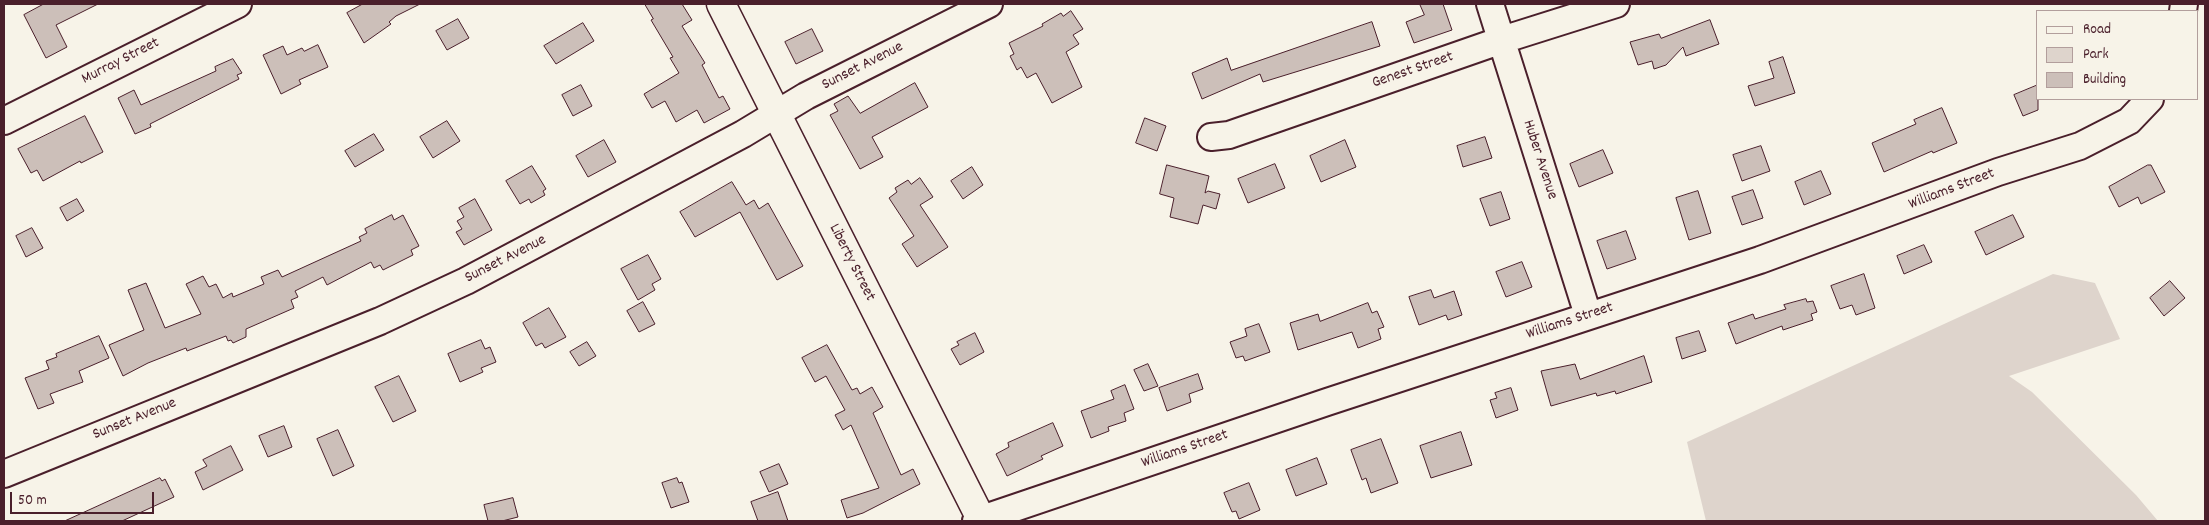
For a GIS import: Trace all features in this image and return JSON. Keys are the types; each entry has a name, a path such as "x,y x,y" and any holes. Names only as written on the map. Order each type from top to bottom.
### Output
{"main road":[{"name":"Liberty Street","path":"721,4 980,521"}],"street":[{"name":"Murray Street","path":"4,121 238,4"},
{"name":"Sunset Avenue","path":"4,474 380,321 466,281 743,134 806,96 989,4"},
{"name":"Huber Avenue","path":"1490,4 1588,315"},
{"name":"Genest Street","path":"1211,137 1229,135 1502,40 1616,4"},
{"name":"Williams Street","path":"980,521 1588,315 1760,260 1998,172 2080,146 2129,121 2149,100"}],"green space":[{"path":"2053,274 2095,283 2120,339 2009,376 2032,392 2136,495 2158,521 1706,521 1687,442"}],"building":[{"path":"44,4 98,4 56,25 67,47 46,58 24,15"},
{"path":"363,4 420,4 396,16 389,22 391,24 364,43 347,13"},
{"path":"645,4 682,4 692,20 682,26 705,63 702,65 719,98 723,96 730,109 704,123 697,110 676,122 665,101 652,108 644,94 679,73 670,58 673,57 651,20 653,19"},
{"path":"1420,4 1443,4 1452,30 1414,43 1406,22 1424,15"},
{"path":"1071,11 1083,29 1073,35 1079,44 1066,52 1082,87 1052,103 1036,73 1027,78 1021,67 1017,70 1010,56 1014,54 1009,43 1043,26 1042,24 1061,13 1063,16"},
{"path":"458,19 469,38 447,50 436,31"},
{"path":"1710,20 1719,44 1686,56 1683,47 1666,65 1654,69 1652,61 1638,65 1630,42 1659,34 1661,38"},
{"path":"1372,22 1380,46 1263,82 1260,74 1202,99 1192,73 1227,58 1231,70"},
{"path":"583,23 594,41 556,64 544,46"},
{"path":"812,29 823,51 796,64 785,42"},
{"path":"318,45 328,67 299,80 301,84 281,94 263,55 283,46 287,55 302,48 304,51"},
{"path":"1783,57 1795,93 1755,106 1748,86 1774,78 1769,62"},
{"path":"233,59 242,73 237,75 239,79 150,124 151,127 135,134 118,98 134,90 141,105 216,71 215,67"},
{"path":"915,83 928,107 872,137 883,157 860,169 830,115 838,111 834,104 848,96 860,113"},
{"path":"581,85 592,106 573,116 562,95"},
{"path":"2036,86 2038,110 2023,116 2014,95"},
{"path":"1942,108 1957,143 1933,153 1932,151 1884,172 1872,143 1916,124 1914,120"},
{"path":"85,116 103,152 81,163 80,161 43,181 37,170 31,173 18,149"},
{"path":"1145,118 1166,126 1157,151 1136,143"},
{"path":"447,121 460,141 433,158 420,137"},
{"path":"374,134 384,150 355,167 345,151"},
{"path":"1485,137 1492,158 1463,167 1457,146"},
{"path":"604,140 616,162 588,177 576,156"},
{"path":"1345,140 1356,167 1321,182 1310,156"},
{"path":"1761,146 1770,171 1742,181 1733,155"},
{"path":"1603,150 1613,173 1579,187 1570,164"},
{"path":"1275,164 1285,188 1248,203 1238,179"},
{"path":"1167,165 1209,176 1205,193 1208,191 1220,194 1216,209 1203,205 1198,224 1170,217 1174,198 1160,194"},
{"path":"2151,165 2165,192 2141,204 2138,197 2119,207 2109,187"},
{"path":"532,166 546,189 543,191 545,195 531,203 529,199 520,204 506,181"},
{"path":"972,167 983,185 963,199 951,181"},
{"path":"1821,171 1831,194 1804,205 1795,182"},
{"path":"920,178 933,197 920,205 948,247 917,267 902,244 914,236 889,198 897,192 895,188 908,180 911,184"},
{"path":"732,182 746,205 754,200 759,209 768,203 803,266 777,280 740,212 695,237 680,212"},
{"path":"1753,190 1763,218 1742,225 1732,197"},
{"path":"1698,191 1711,233 1689,240 1676,198"},
{"path":"1501,192 1510,219 1490,226 1480,199"},
{"path":"77,199 84,211 67,221 60,208"},
{"path":"475,199 492,230 464,245 456,232 462,229 457,221 464,217 459,208"},
{"path":"392,215 394,220 403,215 419,246 411,250 413,255 383,270 380,265 374,268 371,262 327,285 323,277 295,291 298,297 291,300 294,308 246,329 246,337 233,343 231,340 228,341 226,336 187,351 186,348 148,363 123,376 109,345 144,330 128,290 146,283 165,328 201,314 186,284 203,276 209,287 216,284 223,298 232,293 233,297 264,284 261,277 278,270 282,277 361,241 359,237 367,233 365,229"},
{"path":"2013,215 2024,237 1986,255 1975,232"},
{"path":"32,228 43,248 26,257 16,236"},
{"path":"1626,231 1636,259 1607,269 1597,241"},
{"path":"1924,245 1932,262 1904,274 1897,256"},
{"path":"648,255 661,279 652,284 655,290 638,300 621,269"},
{"path":"1522,262 1532,287 1506,297 1496,272"},
{"path":"1864,274 1875,308 1856,315 1852,305 1840,309 1831,286"},
{"path":"2170,281 2185,298 2164,316 2150,298"},
{"path":"1431,290 1434,298 1454,291 1462,315 1448,320 1446,315 1419,325 1409,297"},
{"path":"1806,299 1807,302 1813,301 1817,312 1811,314 1813,320 1783,330 1782,326 1736,344 1728,323 1753,314 1755,319 1786,309 1784,305"},
{"path":"643,302 655,324 639,332 627,311"},
{"path":"1368,303 1372,313 1377,311 1384,327 1378,329 1381,339 1358,348 1352,332 1298,350 1290,323 1318,314 1320,321"},
{"path":"549,308 566,337 545,348 542,343 536,346 523,323"},
{"path":"1259,324 1270,352 1245,361 1243,356 1236,358 1230,342 1247,336 1245,329"},
{"path":"1699,331 1706,351 1682,359 1676,338"},
{"path":"975,333 984,352 960,365 951,349 959,345 957,342"},
{"path":"99,336 109,358 79,371 83,382 50,394 54,403 38,409 25,378 49,369 46,361 57,357 56,354"},
{"path":"481,340 485,349 490,347 496,362 481,368 483,372 460,382 448,354"},
{"path":"587,342 596,356 579,366 570,352"},
{"path":"827,345 852,390 857,388 860,394 872,387 883,407 873,413 901,475 913,469 920,484 863,513 847,518 841,500 879,488 851,425 843,430 835,415 845,410 826,376 815,382 802,358"},
{"path":"1644,356 1652,382 1616,394 1615,391 1597,396 1596,393 1551,406 1541,371 1575,364 1580,379"},
{"path":"1148,364 1158,386 1144,391 1134,370"},
{"path":"1198,374 1203,389 1189,394 1191,402 1167,411 1159,388"},
{"path":"399,376 416,411 393,422 375,387"},
{"path":"1125,385 1134,409 1124,413 1126,421 1108,427 1109,431 1091,438 1081,411 1114,399 1111,391"},
{"path":"1511,388 1518,410 1496,418 1490,400 1497,398 1495,393"},
{"path":"1053,423 1063,446 1041,456 1043,459 1007,476 996,454 1009,447 1008,443"},
{"path":"284,426 292,447 268,457 259,436"},
{"path":"338,430 354,466 333,476 317,439"},
{"path":"1461,432 1472,465 1431,478 1420,446"},
{"path":"1381,439 1398,483 1371,493 1366,478 1362,480 1351,450"},
{"path":"231,446 243,470 203,490 195,472 207,466 203,460"},
{"path":"1317,458 1327,484 1296,496 1286,470"},
{"path":"779,464 788,484 769,492 760,472"},
{"path":"160,478 162,481 165,479 174,497 122,521 65,521"},
{"path":"677,478 679,483 682,482 689,502 671,508 662,483"},
{"path":"1249,483 1260,510 1239,519 1236,511 1232,512 1224,493"},
{"path":"778,492 788,521 758,521 751,502"},
{"path":"513,498 518,517 502,521 488,521 484,505"}]}
